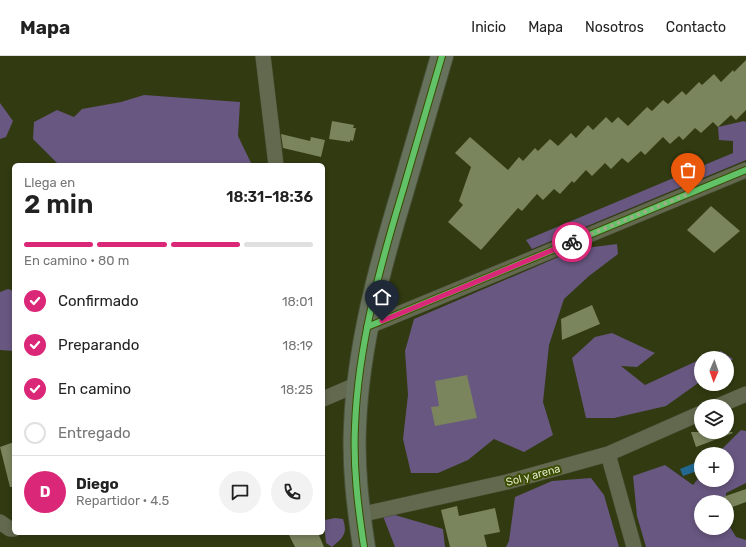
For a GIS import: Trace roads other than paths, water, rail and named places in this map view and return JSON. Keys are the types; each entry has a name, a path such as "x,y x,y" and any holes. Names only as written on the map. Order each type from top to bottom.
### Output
{"main road":[{"path":"364,547 359,515 355,462 355,426 358,384 368,327 383,259 442,56"}],"street":[{"path":"263,56 276,163"},
{"path":"368,327 746,170"},
{"path":"325,396 358,384"},
{"path":"734,399 746,394"},
{"name":"Sol y arena","path":"359,515 507,482 608,454 694,417"},
{"path":"608,454 634,547"},
{"path":"0,522 12,528"}],"water":[{"path":"694,463 694,472 683,476 680,469"}]}
